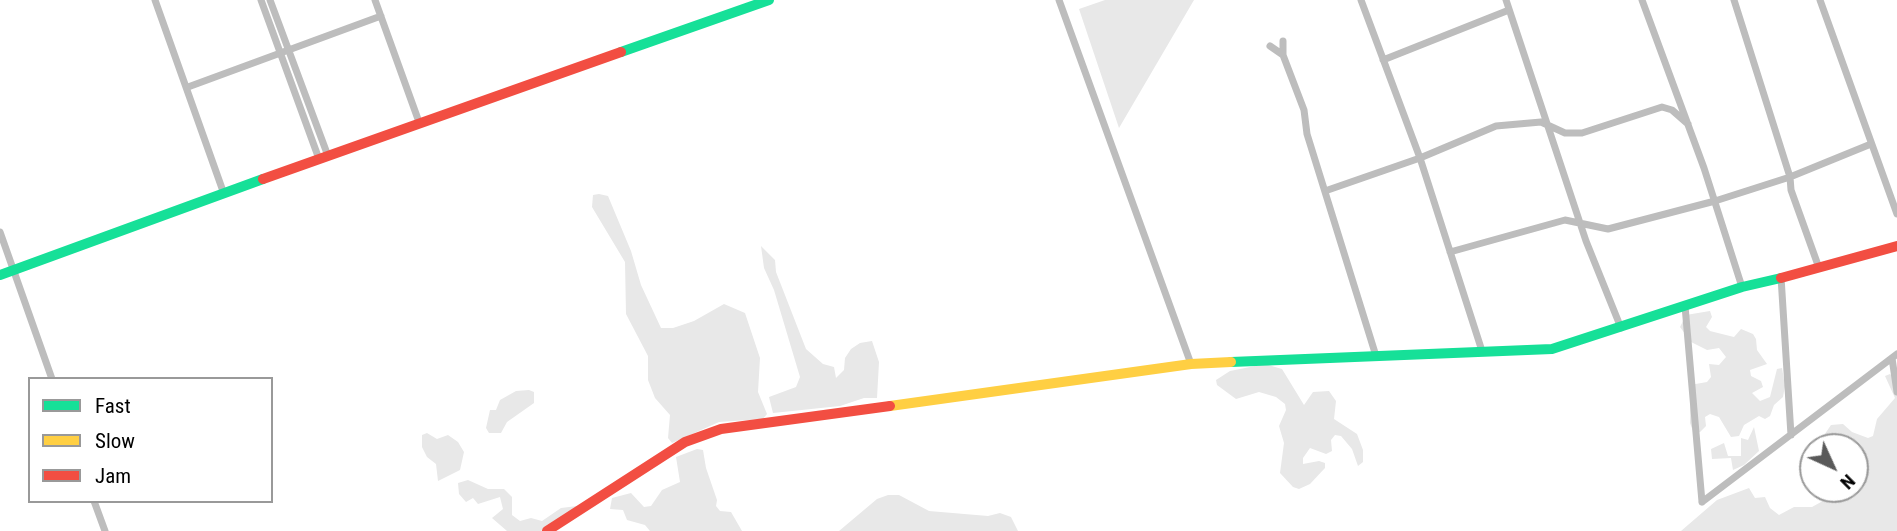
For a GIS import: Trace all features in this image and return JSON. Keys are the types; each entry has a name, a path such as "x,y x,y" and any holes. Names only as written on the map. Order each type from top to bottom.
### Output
{"street":[{"path":"155,0 224,194"},
{"path":"261,0 284,52 324,158"},
{"path":"270,0 284,52"},
{"path":"375,0 419,122"},
{"path":"0,275 419,122 769,0"},
{"path":"1059,0 1191,364"},
{"path":"1361,0 1420,158 1482,351"},
{"path":"1506,0 1621,328"},
{"path":"1642,0 1715,201 1742,287"},
{"path":"1734,0 1790,177 1791,190 1819,268"},
{"path":"1820,0 1897,214"},
{"path":"1383,60 1509,10"},
{"path":"188,88 381,16"},
{"path":"1283,41 1283,55 1304,110 1307,134 1376,356"},
{"path":"1270,46 1283,55"},
{"path":"1325,191 1420,158 1496,126 1541,122 1565,133 1582,133 1662,107 1672,110 1688,124"},
{"path":"1450,251 1565,220 1608,229 1715,201 1790,177 1871,144"},
{"path":"0,232 51,377"},
{"path":"547,531 685,442 721,429 1191,364 1552,349 1742,287 1897,246"},
{"path":"1781,277 1791,435"},
{"path":"1685,306 1702,502 1895,356"},
{"path":"1895,356 1897,392"},
{"path":"95,503 105,531"}],"shaded area":[{"path":"1105,0 1194,0 1119,128 1079,9"},
{"path":"593,195 608,196 631,251 641,285 661,328 673,328 694,321 724,304 745,313 760,358 758,392 767,414 763,419 719,422 672,443 668,438 670,415 655,398 648,380 648,356 626,314 625,262 592,207"},
{"path":"761,246 775,260 776,272 806,349 823,364 834,367 836,378 844,370 845,358 851,349 860,343 872,341 879,362 877,398 864,398 840,406 773,413 769,397 796,387 800,377 774,290 764,268"},
{"path":"1710,311 1712,317 1706,327 1710,331 1734,337 1741,329 1753,334 1756,339 1757,350 1767,364 1750,370 1751,376 1761,381 1763,387 1752,393 1760,401 1770,397 1777,369 1782,368 1785,386 1783,397 1774,405 1770,416 1765,419 1759,416 1744,425 1739,436 1731,437 1719,417 1710,414 1705,417 1706,426 1700,432 1694,434 1690,423 1690,385 1707,382 1711,377 1709,364 1719,365 1726,357 1719,348 1707,350 1691,342 1680,327 1686,315"},
{"path":"1265,364 1282,369 1304,405 1313,392 1329,391 1336,401 1334,419 1357,434 1363,450 1363,462 1358,466 1352,449 1341,436 1335,435 1331,440 1332,451 1326,454 1310,448 1303,458 1303,464 1319,461 1325,463 1325,468 1310,484 1299,489 1293,487 1280,473 1284,443 1279,426 1286,410 1285,404 1276,397 1259,392 1236,399 1217,385 1216,380 1230,371"},
{"path":"1890,374 1897,380 1897,531 1681,531 1717,500 1749,488 1755,498 1765,497 1770,508 1779,515 1794,507 1812,507 1819,503 1869,503 1869,438 1873,436 1877,419 1895,398 1885,376"},
{"path":"516,391 534,392 534,403 507,422 501,433 489,433 486,428 490,410 496,410 500,400"},
{"path":"1843,424 1855,433 1826,433 1831,425"},
{"path":"1754,427 1759,451 1744,465 1733,470 1731,458 1712,459 1711,449 1724,443 1728,456 1741,456 1741,438 1748,440"},
{"path":"427,433 437,439 448,435 458,442 464,452 460,470 438,481 436,464 427,457 422,447 422,435"},
{"path":"697,449 703,450 717,500 716,506 720,511 731,512 742,531 650,531 645,525 627,520 623,510 610,509 612,498 631,493 644,507 651,506 662,490 680,482 676,457"},
{"path":"468,480 488,489 504,489 512,497 512,515 520,521 531,518 542,521 561,508 577,506 541,531 507,531 492,518 503,509 500,497 478,504 473,498 466,502 459,494 458,483"},
{"path":"899,495 929,511 988,516 1000,513 1011,517 1018,531 839,531 877,499"}],"traffic: fast":[{"path":"621,52 769,0"},
{"path":"0,275 263,179"},
{"path":"1231,362 1552,349 1742,287 1781,278"}],"traffic: slow":[{"path":"890,406 1191,364 1231,362"}],"traffic: jam":[{"path":"263,179 621,52"},
{"path":"1781,278 1897,246"},
{"path":"547,531 685,442 721,429 890,406"}]}
